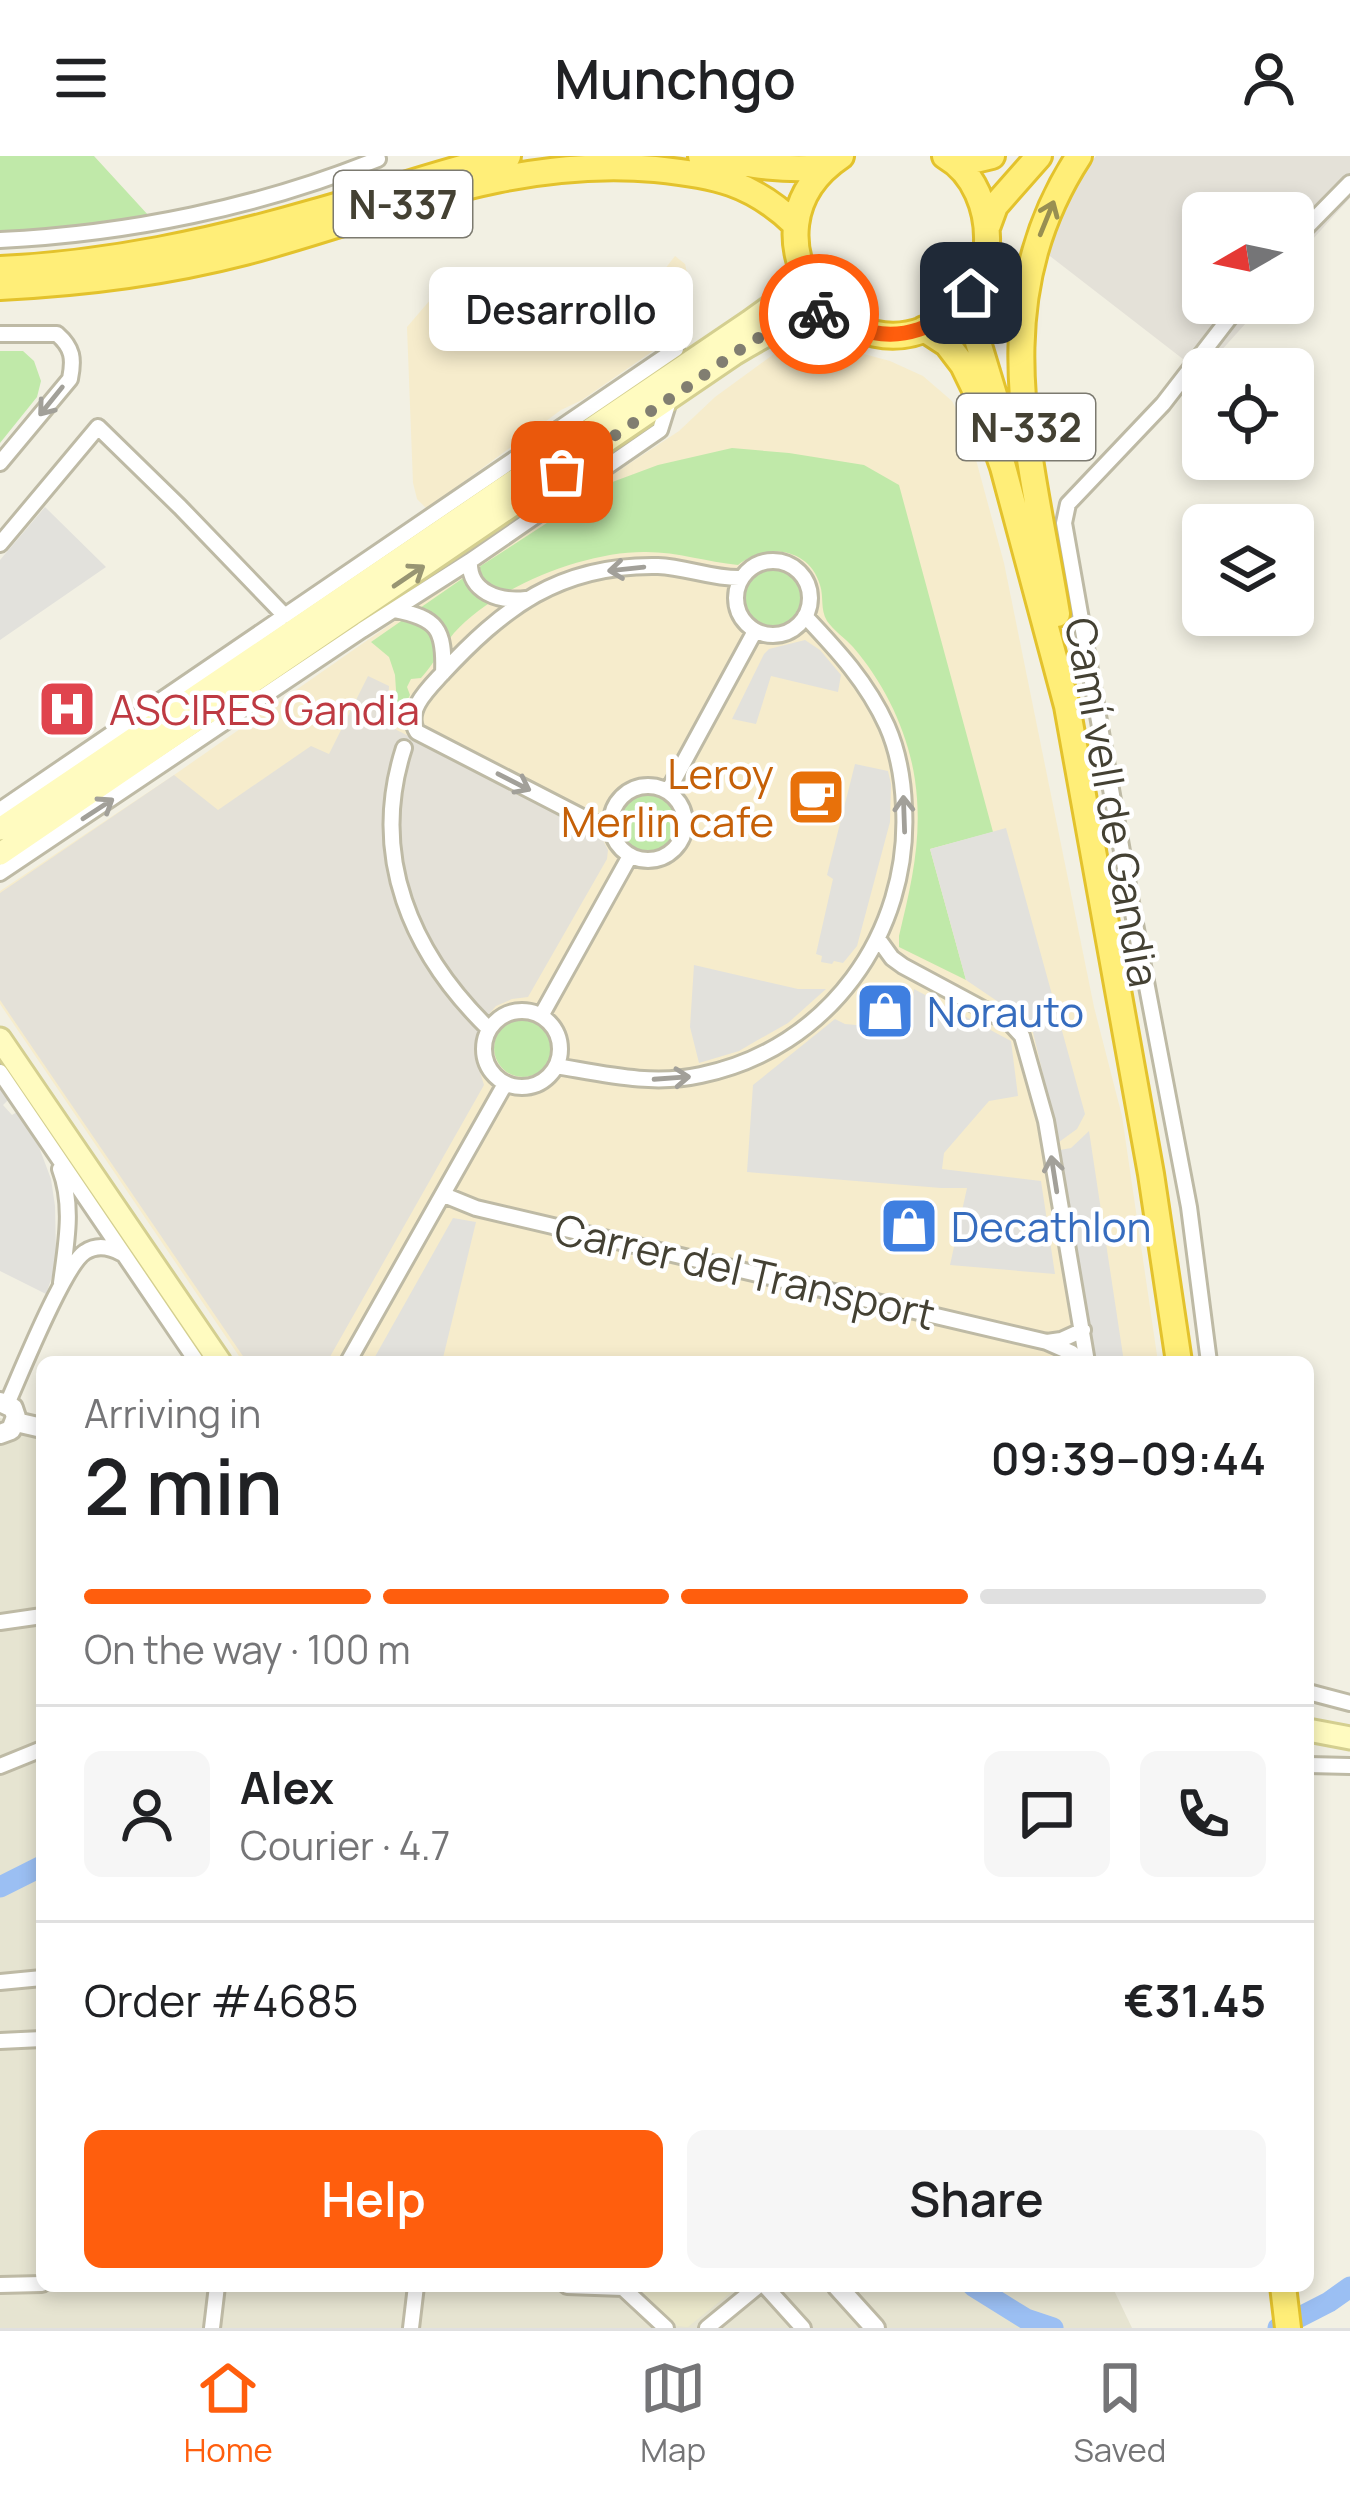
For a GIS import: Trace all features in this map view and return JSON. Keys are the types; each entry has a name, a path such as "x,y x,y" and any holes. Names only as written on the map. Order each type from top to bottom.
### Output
{"highway":[{"name":"N-337","path":"0,269 75,264 202,242 508,156"},
{"path":"700,156 791,170 833,161"},
{"path":"949,159 992,156"},
{"path":"988,225 995,206 1039,156"},
{"name":"N-332","path":"1067,706 1065,666 1027,431 1020,339 1032,258 1063,181 1079,156"},
{"path":"833,161 801,203 796,250 802,274 831,313 852,326 900,334 924,329 957,309 971,293 987,253 984,207 969,178 949,159"},
{"name":"N-337","path":"0,287 86,281 193,264 475,182 563,167 639,167 711,177 772,201 796,224"},
{"name":"N-332","path":"971,293 978,342 1028,517 1058,672"},
{"name":"N-332","path":"924,329 963,364 979,398 1003,467 1067,706 1151,1174 1178,1356"},
{"path":"1284,2292 1288,2328"}],"main road":[{"path":"0,829 748,322 778,301 802,274"},
{"path":"0,854 734,354 806,316 831,313"},
{"path":"0,1039 216,1356"},
{"path":"0,1055 205,1356"},
{"path":"1314,1731 1350,1738"}],"street":[{"path":"0,240 187,215 323,181 377,156"},
{"path":"1314,220 1350,183"},
{"name":"Camí vell de Gandia","path":"1208,1356 1189,1207 1064,523 1068,504 1162,404 1225,324"},
{"path":"0,334 57,334 73,353 70,379 0,463"},
{"path":"0,810 676,350"},
{"path":"0,873 660,430 670,398"},
{"path":"0,544 98,428 285,616"},
{"path":"470,561 470,576 481,590 512,600 618,568 662,566 741,578"},
{"path":"764,562 794,568 810,596 806,616 789,632 767,635 755,631 736,604 741,578 764,562"},
{"path":"526,598 484,631 428,689 412,724 417,732 612,830"},
{"path":"395,610 418,614 435,626 443,651 443,673"},
{"path":"556,1066 650,1080 702,1076 739,1064 809,1024 851,981 879,940 905,850 898,764 887,727 860,677 806,616"},
{"path":"668,791 755,631"},
{"path":"404,748 392,818 394,859 406,910 446,983 489,1029"},
{"path":"644,786 668,791 686,818 682,839 657,860 630,856 612,830 612,813 622,796 644,786"},
{"path":"541,1016 630,856"},
{"path":"879,940 903,966 1011,1024 1022,1036 1046,1121 1083,1330 1083,1356"},
{"path":"518,1011 541,1016 556,1032 556,1066 534,1085 506,1084 495,1076 484,1054 489,1029 506,1014 518,1011"},
{"path":"0,1072 193,1356"},
{"path":"351,1356 506,1084"},
{"path":"48,1141 67,1194 60,1288"},
{"name":"Carrer del Transport","path":"444,1195 476,1208 1046,1342"},
{"path":"36,1426 6,1415 60,1288 85,1252 106,1247 125,1256"},
{"path":"1046,1342 1083,1330"},
{"path":"1046,1342 1076,1356"},
{"path":"0,1622 36,1617"},
{"path":"1314,1694 1350,1703"},
{"path":"0,1766 36,1751"},
{"path":"1314,1765 1350,1766"},
{"path":"0,1982 36,1979"},
{"path":"0,2041 36,2039"},
{"path":"0,2285 36,2284"},
{"path":"212,2328 216,2292"},
{"path":"411,2328 415,2292"},
{"path":"626,2292 666,2328"},
{"path":"707,2328 753,2292"},
{"path":"767,2292 803,2328"},
{"path":"843,2292 875,2328"},
{"path":"858,2292 891,2328"},
{"path":"724,2313 736,2328"}],"shaded area":[{"path":"1096,156 1350,156 1350,198 1314,238 1314,192 1182,192 1182,324 1245,324 1224,348 1182,348 1182,358 1046,253 1079,177"},
{"path":"675,256 685,264 691,290 682,328 427,509 417,499 407,327 437,292 512,345 580,316 603,349"},
{"path":"849,350 890,361 923,376 952,401 969,434 1004,563 1094,1007 1122,1116 1157,1356 239,1356 0,1004 0,891 679,431 715,397 778,351"},
{"path":"45,507 106,567 0,640 0,560"},
{"path":"805,640 841,675 838,692 771,676 756,724 732,719 764,654"},
{"path":"368,676 389,686 387,725 600,834 607,859 528,997 496,1006 482,1022 474,1052 484,1085 330,1356 243,1356 0,1000 0,893 174,775 218,810 311,746 329,754"},
{"path":"855,764 888,771 890,822 857,946 843,963 832,964 821,962 822,956 816,954 833,879 827,875"},
{"path":"1006,828 1085,1114 1077,1129 1059,1142 1031,1024 966,980 930,849"},
{"path":"694,965 798,989 826,989 788,1023 739,1051 699,1063 690,1027"},
{"path":"914,989 1011,1041 1018,1096 989,1101 944,1153 942,1169 1041,1181 1055,1274 950,1265 967,1188 747,1172 753,1085 835,1019 910,1030"},
{"path":"0,1089 8,1100 3,1105 12,1115 17,1112 39,1147 51,1179 56,1252 46,1294 0,1271"},
{"path":"1089,1131 1123,1356 1092,1356 1060,1150 1071,1148"},
{"path":"453,1218 476,1222 443,1356 375,1356"},
{"path":"0,1418 36,1428 36,2292 1115,2292 1132,2328 0,2328"},
{"path":"642,2292 732,2292 688,2327 677,2326"}],"green space":[{"path":"0,156 94,156 149,216 0,234"},
{"path":"0,351 23,351 34,361 41,381 37,397 0,443"},
{"path":"732,448 864,465 899,485 993,832 930,849 966,980 899,947 917,840 912,762 885,693 865,661 827,621 814,572 796,556 773,552 738,565 658,552 622,553 542,575 493,601 454,633 421,678 411,679 410,695 398,720 389,657 371,642 607,484 658,465"},
{"path":"774,569 795,577 803,598 795,619 774,627 753,619 745,598 753,577"},
{"path":"648,795 668,804 677,824 668,844 648,853 628,844 619,824 628,804"},
{"path":"523,1019 543,1028 552,1048 543,1068 523,1077 503,1068 494,1048 503,1028"}],"waterway":[{"path":"0,1887 36,1869"},
{"path":"1278,2328 1350,2287"},
{"path":"983,2292 1026,2319 1053,2328"}],"way so far":[{"path":"562,472 734,354 782,327 819,314"}],"place":[{"name":"Desarrollo","path":"562,472"},
{"name":"ASCIRES Gandia","path":"67,709"},
{"name":"Leroy Merlin cafe","path":"816,797"},
{"name":"Norauto","path":"885,1011"},
{"name":"Decathlon","path":"909,1226"}],"route":[{"path":"819,314 831,313 875,333 900,334 942,320 971,293"}]}
